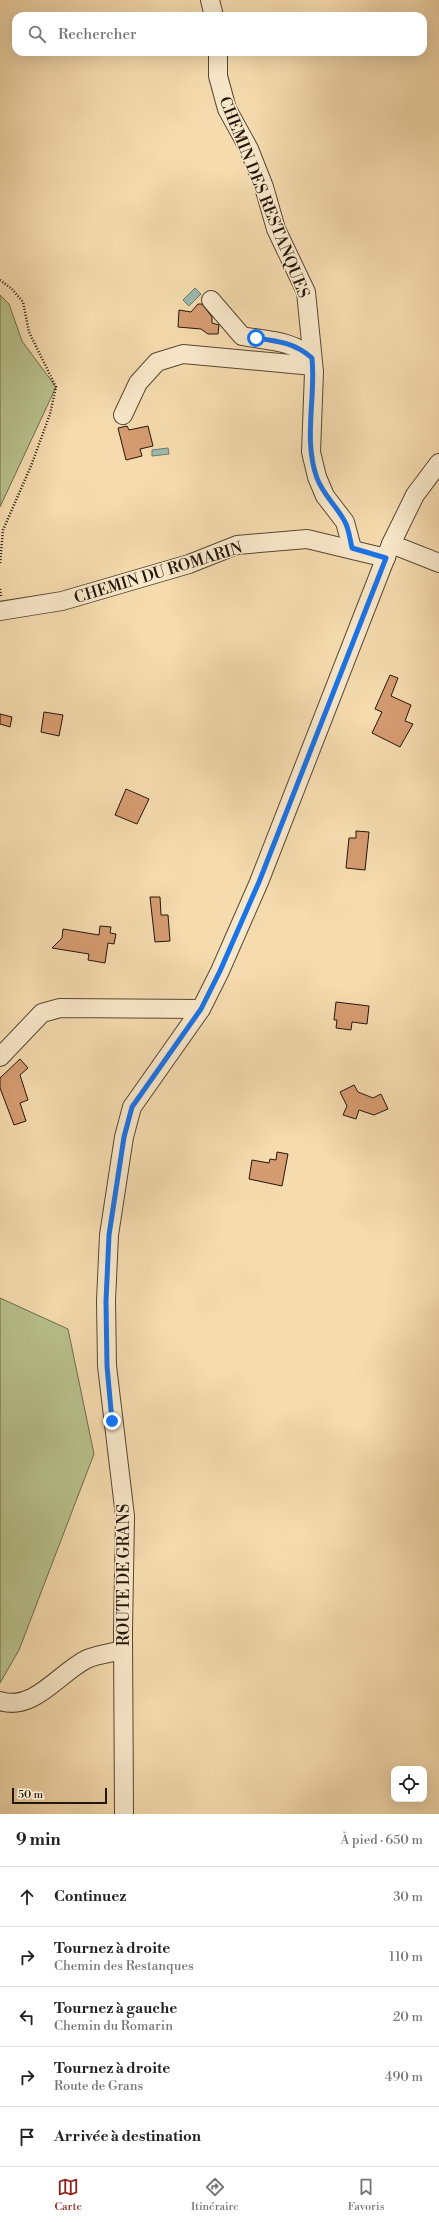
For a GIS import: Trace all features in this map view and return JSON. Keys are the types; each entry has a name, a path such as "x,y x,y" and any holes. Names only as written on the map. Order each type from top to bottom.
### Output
{"street":[{"path":"210,0 213,12"},
{"name":"CHEMIN DES RESTANQUES","path":"218,56 218,76 227,109 249,149 264,187 276,228 306,292 313,362 311,452 317,477 325,496 345,522 352,548"},
{"path":"211,300 242,336 282,341 302,349 313,362"},
{"path":"123,415 138,383 157,362 183,354 313,362"},
{"name":"ROUTE DE GRANS","path":"124,1814 123,1650 125,1516 107,1366 106,1301 109,1235 124,1137 132,1107 201,1009 259,882 388,551 415,495 439,463"},
{"name":"CHEMIN DU ROMARIN","path":"0,612 62,602 189,564 237,545 291,539 307,539 352,548 388,551 439,563"},
{"path":"0,1057 42,1013 60,1008 201,1009"},
{"path":"0,1701 21,1702 40,1693 87,1659 123,1650"}],"path":[{"path":"0,280 12,289 23,302 29,332 56,387 50,414 31,466 3,530 0,564"}],"green space":[{"path":"0,295 9,304 22,341 56,387 0,507"},
{"path":"0,1298 68,1329 94,1454 19,1650 0,1683"}],"shaded area":[{"path":"195,288 201,294 189,306 183,300"},
{"path":"168,448 169,454 152,456 152,450"}],"building":[{"path":"198,304 202,304 212,317 212,323 219,325 218,334 208,334 201,329 178,327 179,310 191,312"},
{"path":"127,426 129,430 148,426 153,446 140,449 142,456 126,460 118,428"},
{"path":"390,675 398,678 391,696 411,705 405,721 413,724 400,747 372,733 382,712 375,709"},
{"path":"44,712 63,715 59,736 41,732"},
{"path":"0,714 12,717 10,727 0,724"},
{"path":"126,789 149,799 137,824 115,815"},
{"path":"356,831 369,832 365,870 346,868 349,838 356,838"},
{"path":"150,897 160,897 161,915 168,915 170,941 155,942"},
{"path":"100,926 111,927 110,933 116,934 114,944 108,943 105,963 88,960 89,954 52,948 62,938 63,929 99,935"},
{"path":"336,1002 369,1006 367,1024 352,1022 351,1030 336,1028 337,1020 334,1020"},
{"path":"20,1059 28,1068 20,1075 28,1100 20,1103 26,1121 14,1125 0,1088 0,1078"},
{"path":"354,1085 358,1092 373,1098 381,1094 388,1109 374,1115 359,1110 356,1119 343,1115 347,1106 340,1092"},
{"path":"277,1152 288,1154 282,1186 249,1179 252,1160 269,1163 270,1159 276,1160"}],"route":[{"path":"112,1421 107,1366 106,1301 109,1235 124,1137 132,1107 201,1009 220,971 259,882 386,558 352,548 345,522 325,496 317,477 311,452 314,372 312,358 302,349 282,341 256,338"}]}
